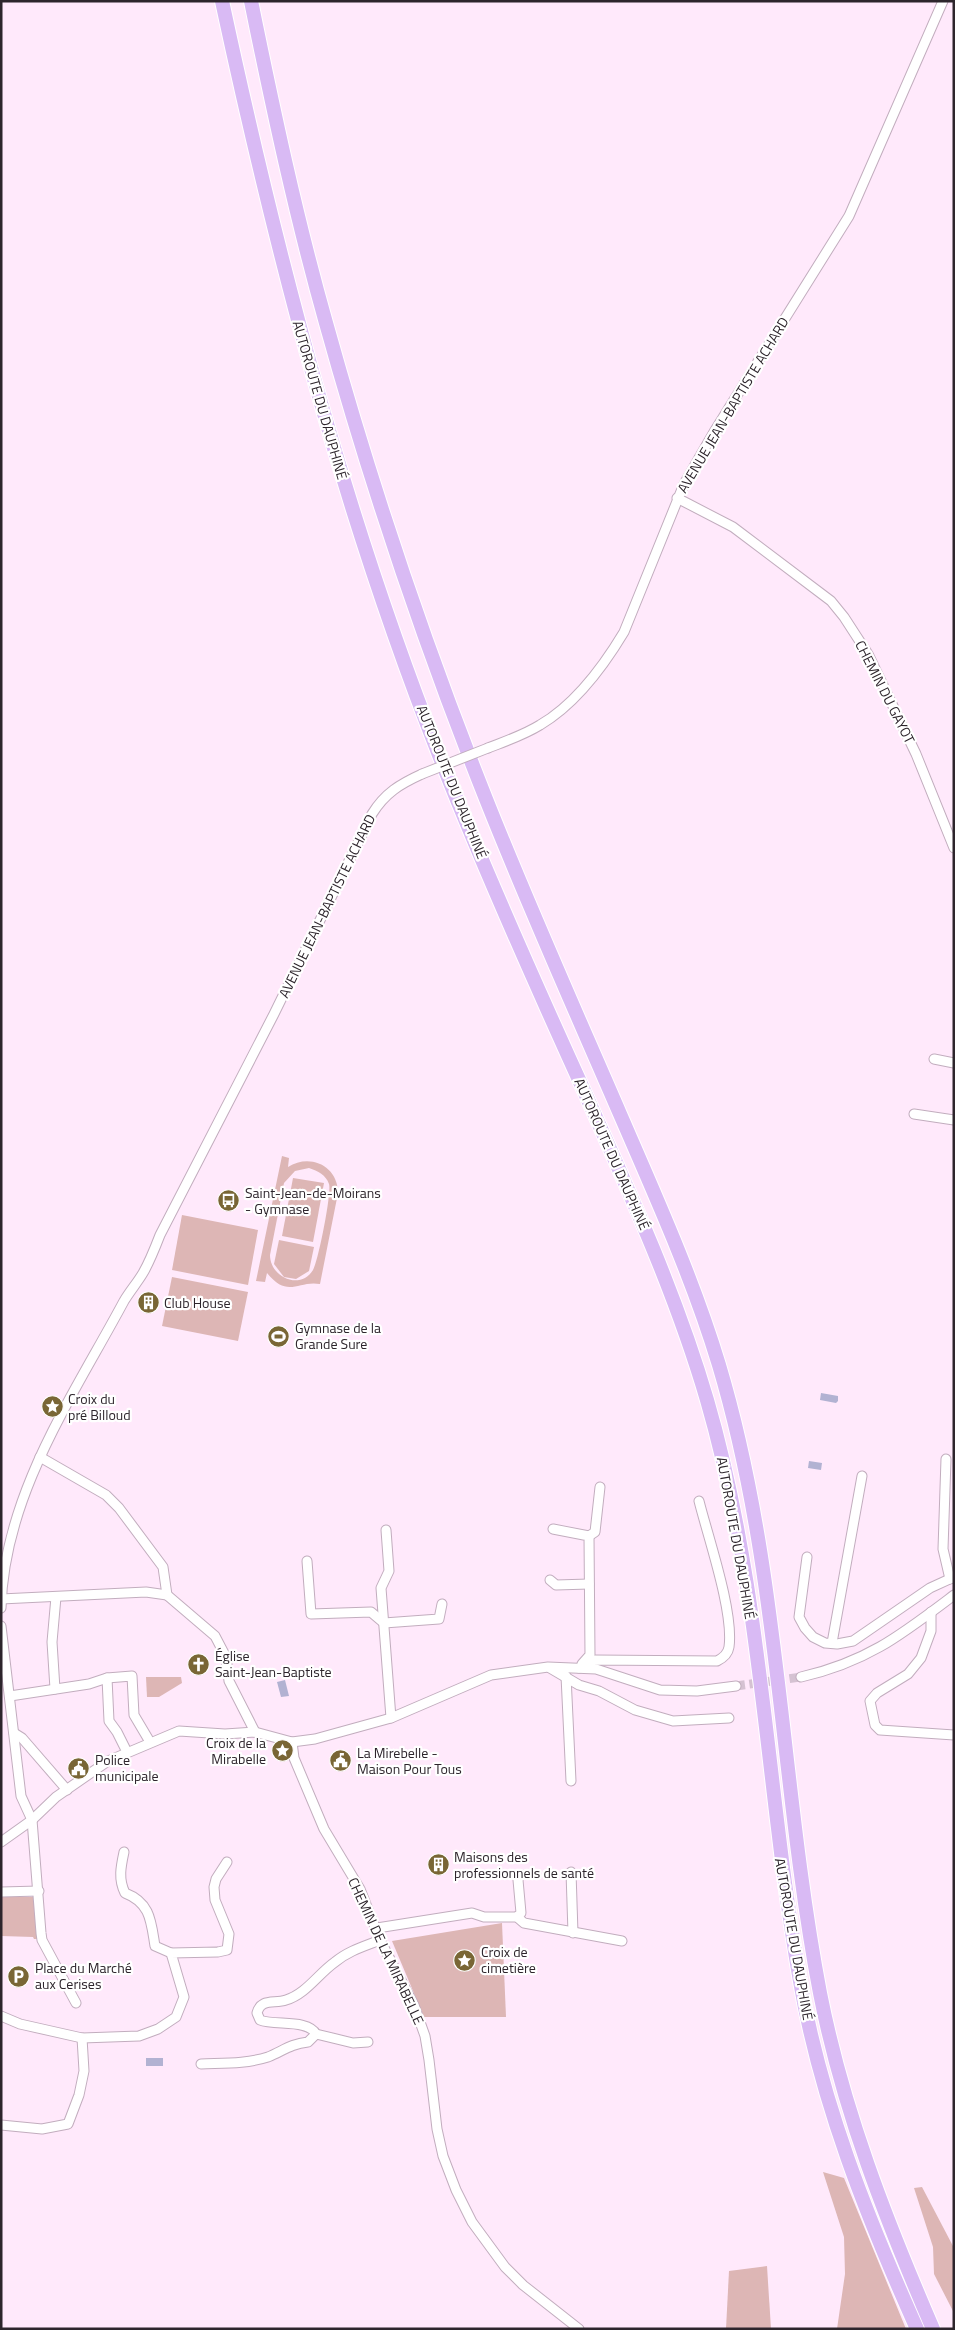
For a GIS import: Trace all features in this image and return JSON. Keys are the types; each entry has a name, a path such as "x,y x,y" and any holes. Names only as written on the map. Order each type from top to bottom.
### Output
{"highway":[{"name":"AUTOROUTE DU DAUPHINÉ","path":"222,1 269,210 305,350 355,518 393,630 438,752 491,880 651,1245 680,1317 708,1402 722,1458 742,1556 782,1870 807,2018 829,2104 841,2141 868,2215 917,2329"},
{"name":"AUTOROUTE DU DAUPHINÉ","path":"251,1 284,156 324,318 395,552 438,675 485,796 673,1237 717,1358 742,1450 762,1557 809,1927 831,2044 868,2168 933,2329"}],"street":[{"name":"AVENUE JEAN-BAPTISTE ACHARD","path":"1,1608 16,1518 40,1456 130,1290 151,1259 160,1235 281,1000 380,801 398,785 523,734 555,716 569,704 599,669 624,632 677,498 714,432 849,216 943,1"},
{"name":"CHEMIN DU GAYOT","path":"677,498 733,527 831,601 868,654 916,754 954,848"},
{"path":"934,1060 954,1063"},
{"path":"914,1114 954,1120"},
{"path":"40,1456 106,1495 120,1508 163,1567 167,1595"},
{"path":"807,1557 799,1616 812,1637 832,1643 854,1641 930,1588 952,1578 943,1549 946,1459"},
{"path":"832,1643 862,1476"},
{"path":"553,1529 589,1536 595,1532 600,1487"},
{"path":"579,1668 595,1660 717,1661 726,1655 729,1643 726,1612 719,1575 699,1501"},
{"path":"386,1530 389,1571 381,1588 391,1718"},
{"path":"579,1668 590,1655 589,1536"},
{"path":"306,1561 312,1614 371,1612 384,1623 439,1619 442,1604"},
{"path":"550,1580 556,1585 589,1584"},
{"path":"1,1599 146,1592 167,1595 215,1636 226,1657 229,1681 255,1732"},
{"path":"801,1677 844,1665 871,1654 954,1595"},
{"path":"55,1689 52,1642 56,1597"},
{"path":"931,1612 931,1631 921,1658 908,1674 877,1693 870,1701 870,1706 874,1725 880,1730 954,1734"},
{"path":"1,1626 21,1796 32,1820 42,1940 76,2003"},
{"path":"548,1667 634,1710 673,1721 729,1718"},
{"path":"1,1842 32,1820 56,1797 108,1761 179,1730 224,1734 255,1732 292,1742 314,1739 391,1718 491,1675 548,1667 596,1670 660,1690 696,1691 736,1686"},
{"path":"10,1696 89,1684 108,1678 132,1676 134,1715 150,1742"},
{"path":"566,1676 571,1782"},
{"path":"108,1678 109,1721 127,1752"},
{"path":"14,1734 22,1738 67,1790"},
{"name":"CHEMIN DE LA MIRABELLE","path":"292,1742 294,1758 324,1829 360,1889 377,1928 380,1940 414,2006 425,2036 430,2060 437,2129 443,2156 456,2190 472,2222 505,2267 523,2285 579,2329"},
{"path":"124,1852 120,1870 121,1885 125,1893 138,1897 149,1915 155,1946 171,1953 218,1952 227,1950 229,1934 215,1900 214,1887 216,1879 227,1862"},
{"path":"571,1872 573,1933"},
{"path":"517,1917 521,1913 518,1880"},
{"path":"1,1892 38,1891"},
{"path":"377,1928 472,1913 484,1917 517,1917 524,1924 622,1941"},
{"path":"316,2034 314,2029 306,2024 268,2023 260,2020 257,2014 259,2007 266,2002 285,2000 311,1985 333,1962 346,1954 380,1940"},
{"path":"1,2016 20,2024 82,2038 140,2036 158,2029 176,2017 184,1997 171,1953"},
{"path":"316,2034 352,2043 368,2042"},
{"path":"200,2064 244,2062 268,2057 288,2046 308,2042 316,2034"},
{"path":"1,2124 42,2129 68,2124 84,2071 82,2038"}],"shaded area":[{"path":"282,1156 289,1158 288,1167 305,1161 321,1164 333,1175 337,1183 338,1193 320,1284 312,1283 287,1287 274,1281 267,1273 265,1282 256,1281","holes":["309,1168 324,1176 328,1181 327,1213 313,1270 301,1280 287,1279 275,1270 271,1263 270,1255 284,1183 295,1171"]},
{"path":"293,1178 324,1183 313,1242 282,1236"},
{"path":"182,1215 258,1230 248,1285 172,1270"},
{"path":"279,1240 314,1247 309,1271 296,1279 284,1277 274,1264"},
{"path":"172,1277 248,1292 238,1341 162,1326"},
{"path":"146,1677 181,1677 182,1683 159,1697 147,1697"},
{"path":"1,1897 36,1897 38,1939 33,1937 1,1936"},
{"path":"502,1923 506,2017 424,2017 392,1941"},
{"path":"823,2172 844,2178 906,2329 837,2329 845,2274 844,2237"},
{"path":"922,2187 954,2248 954,2313 934,2274 933,2247 914,2188"},
{"path":"767,2266 771,2329 726,2329 729,2271"}],"water":[{"path":"821,1393 838,1396 838,1401 836,1403 820,1400"},
{"path":"809,1461 822,1463 821,1470 808,1468"},
{"path":"285,1680 289,1696 281,1697 277,1682"},
{"path":"146,2058 163,2058 163,2066 146,2066"}],"tunnel":[{"path":"736,1686 801,1677"}],"place":[{"name":"Saint-Jean-de-Moirans - Gymnase","path":"229,1201"},
{"name":"Club House","path":"148,1303"},
{"name":"Gymnase de la Grande Sure","path":"279,1336"},
{"name":"Croix du pré Billoud","path":"52,1407"},
{"name":"Église Saint-Jean-Baptiste","path":"199,1664"},
{"name":"Croix de la Mirabelle","path":"282,1751"},
{"name":"La Mirebelle - Maison Pour Tous","path":"341,1761"},
{"name":"Police municipale","path":"79,1768"},
{"name":"Maisons des professionnels de santé","path":"438,1865"},
{"name":"Croix de cimetière","path":"465,1960"},
{"name":"Place du Marché aux Cerises","path":"19,1976"}]}
